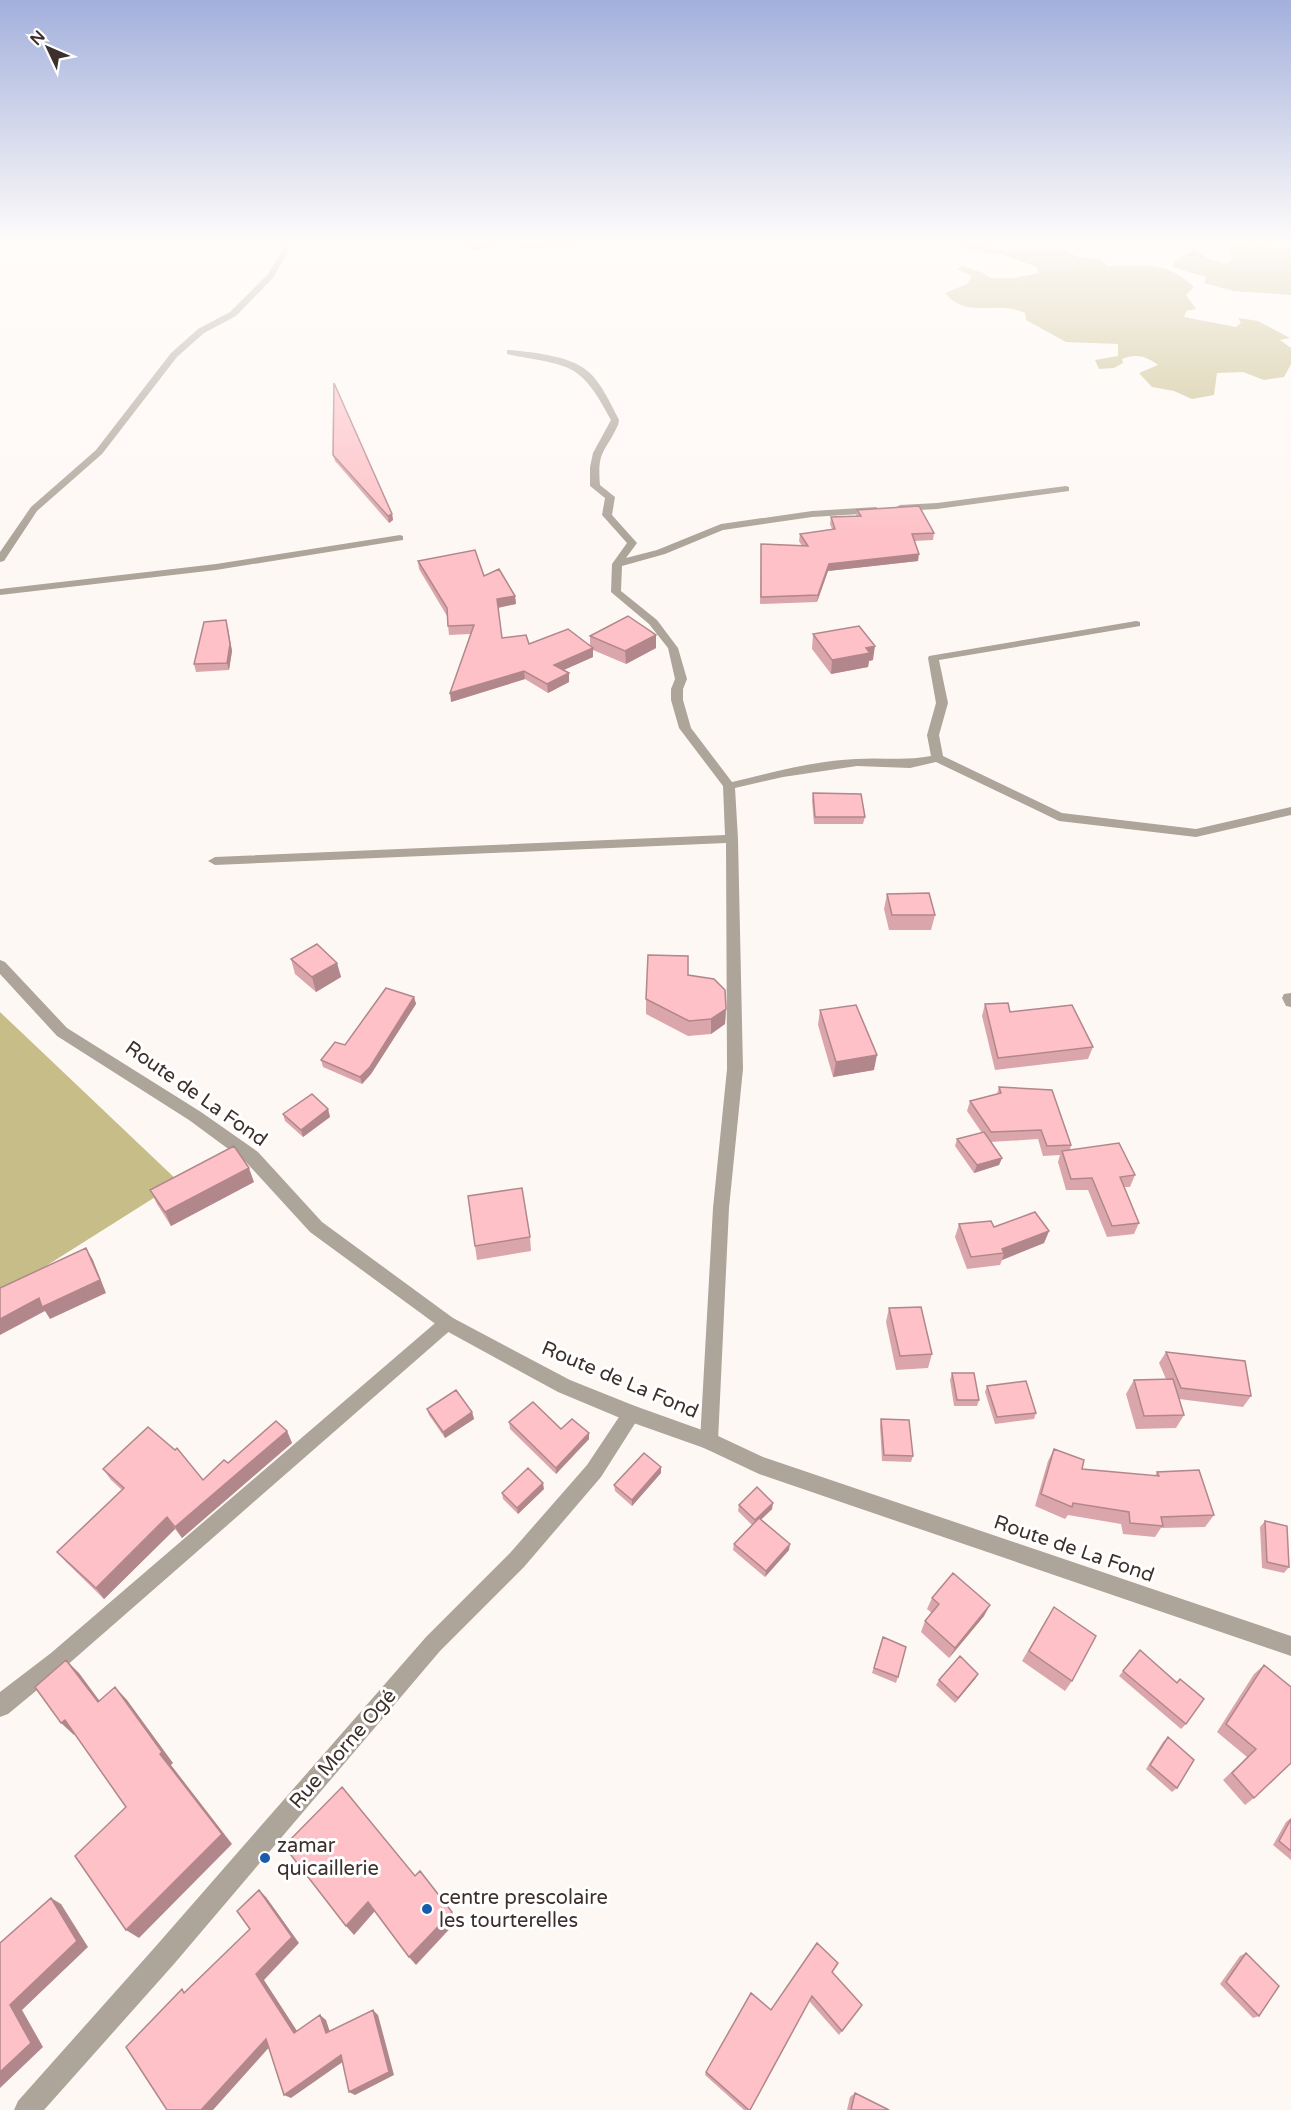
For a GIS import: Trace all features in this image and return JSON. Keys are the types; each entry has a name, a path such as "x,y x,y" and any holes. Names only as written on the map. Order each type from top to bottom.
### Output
{"street":[{"path":"0,559 34,509 99,452 174,355 190,341"},
{"path":"510,352 542,357 572,367 589,376 615,420 611,433 599,447 593,466 595,486 610,497 607,515 632,543 617,564 616,592 653,622 673,648 681,679 677,689 677,700 685,728 729,786 732,839 735,1069 721,1208 709,1441"},
{"path":"617,564 661,552 721,527 812,514 937,506 1066,489"},
{"path":"0,592 216,567 400,538"},
{"path":"937,758 933,735 942,703 933,658 1136,624"},
{"path":"729,786 783,773 857,762 910,764 937,758 1059,818 1196,833 1291,811"},
{"path":"215,861 732,839"},
{"name":"Route de La Fond","path":"0,965 63,1032 195,1116 252,1157 316,1227 447,1323 564,1386 632,1414 709,1441 759,1466 1291,1646"},
{"path":"0,1706 58,1660 447,1323"},
{"name":"Rue Morne Ogé","path":"27,2110 165,1955 433,1644 517,1560 594,1471 632,1414"}],"shaded area":[{"path":"1282,341 1291,348 1291,364 1284,377 1264,380 1243,372 1217,373 1214,395 1192,399 1174,391 1152,387 1139,373 1158,365 1150,359 1127,357 1122,359 1123,363 1114,368 1099,369 1095,360 1118,356 1118,344 1066,342"},
{"path":"0,1012 179,1182 0,1295"}],"building":[{"path":"334,383 392,514 388,516 333,455"},
{"path":"919,506 934,533 912,534 919,554 829,564 818,595 761,597 761,544 808,546 800,534 835,529 831,517 861,516 857,510"},
{"path":"475,550 484,576 499,569 515,596 497,599 502,638 526,635 529,644 568,629 593,648 554,665 569,673 547,684 524,671 450,693 474,625 448,626 447,608 418,561"},
{"path":"628,616 656,635 625,651 590,636"},
{"path":"226,620 230,644 227,663 194,664 204,622"},
{"path":"859,626 875,646 866,648 870,653 832,660 813,634"},
{"path":"813,793 861,794 865,817 815,817"},
{"path":"929,893 935,915 892,915 887,894"},
{"path":"317,944 337,963 312,977 291,959"},
{"path":"648,955 688,956 688,975 714,979 725,990 726,1009 711,1019 689,1021 646,999"},
{"path":"386,988 414,997 370,1067 360,1077 321,1060 335,1042 345,1045"},
{"path":"1008,1003 1010,1012 1072,1005 1093,1047 998,1058 985,1004"},
{"path":"856,1005 877,1055 836,1062 820,1010"},
{"path":"999,1087 1052,1090 1071,1145 1047,1146 1041,1130 991,1132 970,1101 1001,1093"},
{"path":"312,1094 328,1109 301,1130 283,1114"},
{"path":"984,1132 1002,1158 977,1165 957,1139"},
{"path":"1119,1143 1135,1175 1120,1177 1139,1223 1112,1226 1092,1178 1071,1179 1062,1151"},
{"path":"234,1146 249,1168 165,1212 150,1190"},
{"path":"522,1188 530,1237 475,1246 468,1196"},
{"path":"1035,1212 1049,1231 1002,1249 1004,1253 971,1257 959,1224 991,1221 994,1227"},
{"path":"86,1248 100,1280 42,1307 39,1298 0,1319 0,1288"},
{"path":"921,1307 932,1354 900,1356 889,1308"},
{"path":"1166,1352 1245,1361 1251,1396 1181,1388"},
{"path":"952,1373 974,1373 979,1400 957,1400"},
{"path":"1173,1379 1184,1415 1144,1416 1134,1380"},
{"path":"1026,1381 1036,1413 997,1417 987,1386"},
{"path":"456,1390 472,1412 443,1432 427,1409"},
{"path":"533,1402 561,1429 572,1419 589,1433 556,1468 509,1422"},
{"path":"881,1419 909,1420 913,1456 884,1455"},
{"path":"276,1421 287,1431 175,1527 167,1517 96,1588 57,1552 124,1488 103,1469 148,1427 175,1450 177,1448 203,1480 224,1460 228,1463"},
{"path":"1054,1449 1084,1460 1082,1469 1159,1476 1157,1472 1199,1470 1214,1515 1161,1517 1163,1526 1130,1523 1129,1512 1073,1503 1072,1507 1041,1494"},
{"path":"644,1453 661,1467 632,1500 614,1485"},
{"path":"528,1468 543,1483 517,1508 502,1493"},
{"path":"757,1487 773,1503 755,1520 739,1505"},
{"path":"759,1518 790,1544 766,1571 734,1544"},
{"path":"1265,1521 1287,1526 1289,1567 1267,1562"},
{"path":"953,1573 990,1605 955,1648 925,1621 939,1604 932,1598"},
{"path":"1054,1607 1096,1636 1072,1681 1029,1651"},
{"path":"883,1637 906,1647 898,1677 874,1668"},
{"path":"1140,1650 1177,1683 1180,1679 1204,1699 1186,1724 1123,1671"},
{"path":"960,1656 978,1674 958,1698 939,1680"},
{"path":"66,1660 98,1702 115,1687 162,1752 160,1754 222,1834 126,1930 75,1856 126,1807 65,1720 61,1723 35,1687"},
{"path":"1264,1665 1291,1687 1291,1763 1254,1798 1232,1773 1256,1749 1226,1724"},
{"path":"1168,1737 1194,1760 1177,1788 1150,1765"},
{"path":"342,1787 415,1876 420,1871 452,1912 409,1957 368,1902 346,1926 284,1846"},
{"path":"1291,1819 1291,1851 1279,1841"},
{"path":"259,1890 292,1937 256,1974 294,2033 320,2015 326,2033 373,2010 389,2072 349,2092 341,2055 284,2095 266,2039 201,2110 167,2110 126,2047 182,1989 184,1993 250,1929 237,1911"},
{"path":"51,1898 77,1941 10,2005 31,2043 0,2072 0,1943"},
{"path":"817,1943 838,1963 832,1972 862,2005 842,2031 812,1996 749,2110 706,2072 751,1993 771,2010"},
{"path":"1246,1953 1279,1986 1259,2016 1226,1982"},
{"path":"855,2093 889,2110 851,2110"}],"place":[{"name":"zamar quicaillerie","path":"265,1858"},
{"name":"centre prescolaire les tourterelles","path":"427,1909"}]}
